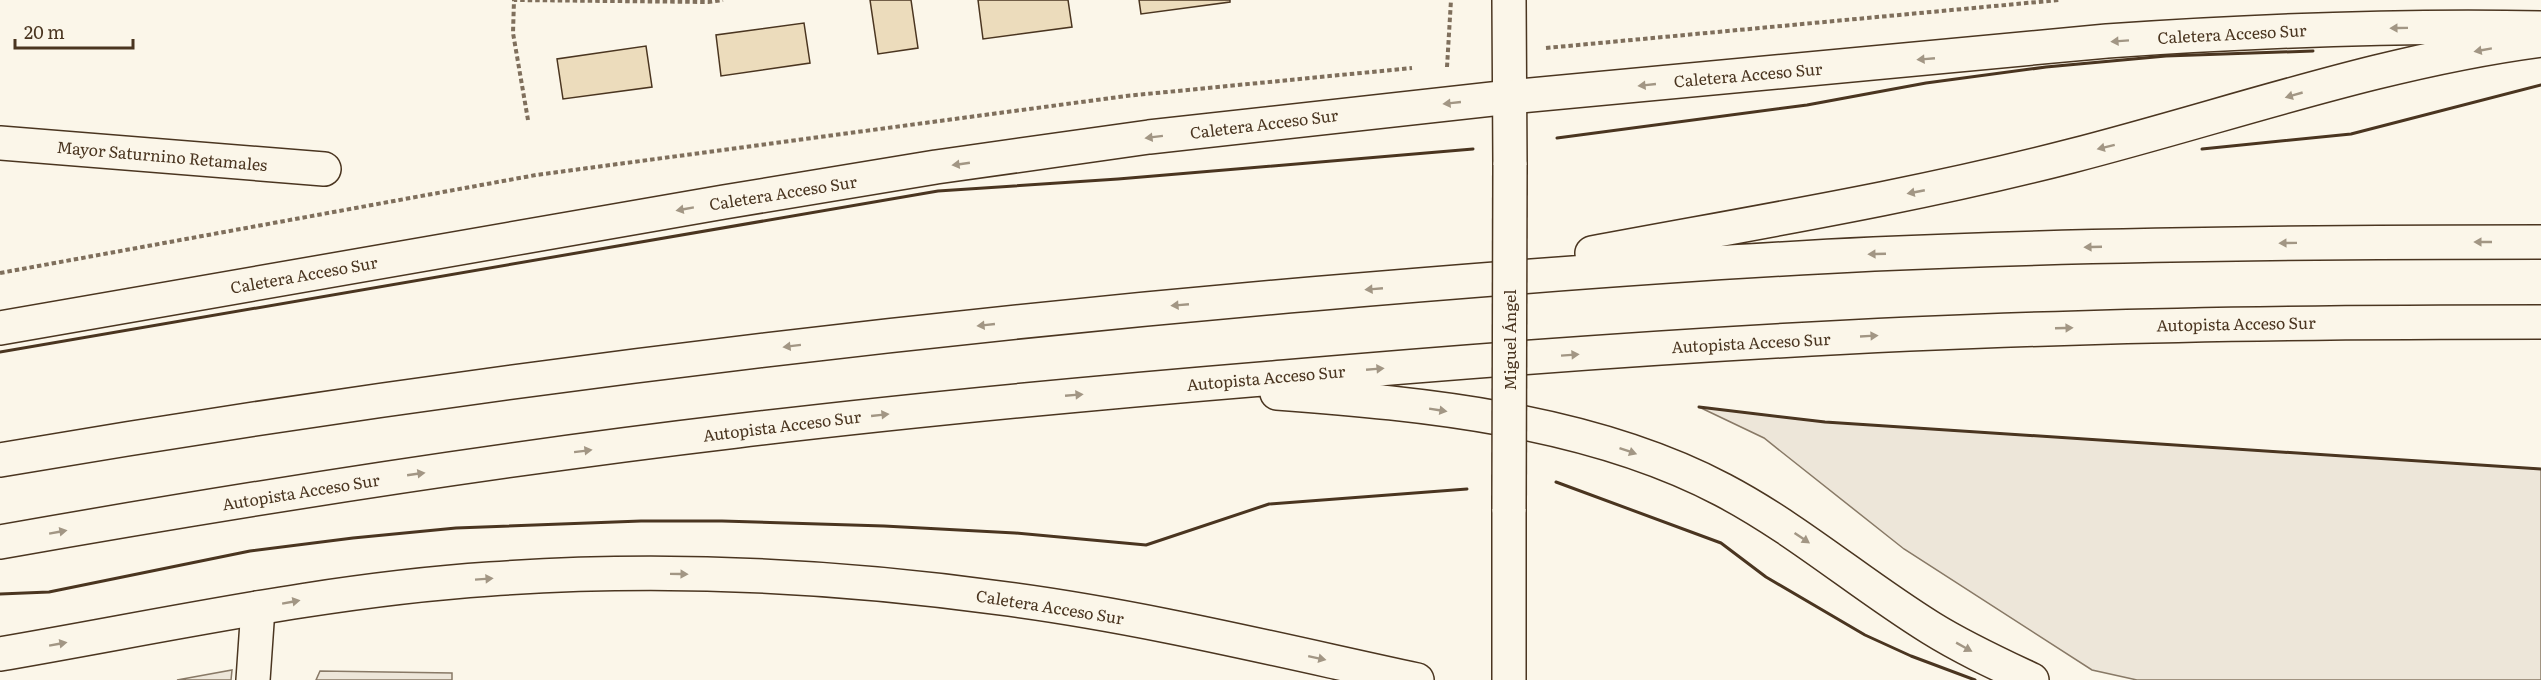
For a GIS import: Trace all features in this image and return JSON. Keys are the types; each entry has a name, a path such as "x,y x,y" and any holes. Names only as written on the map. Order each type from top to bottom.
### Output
{"main road":[{"name":"Miguel Ángel","path":"1509,0 1509,680"},
{"name":"Caletera Acceso Sur","path":"0,328 936,167 1149,137 1510,97 2107,41 2327,28 2541,28"},
{"path":"1432,284 1950,185 2103,148 2443,57 2541,40"},
{"name":"Mayor Saturnino Retamales","path":"0,143 324,169"},
{"path":"0,459 356,403 791,346 1134,309 1653,267 1886,254 2119,246 2541,242"},
{"name":"Autopista Acceso Sur","path":"0,542 312,489 525,458 941,408 1427,364 1877,336 2087,327 2541,322"},
{"path":"1150,388 1260,392 1415,406 1527,424 1620,448 1676,468 1722,489 1767,515 1931,628 2032,680"},
{"name":"Caletera Acceso Sur","path":"0,654 337,594 494,578 677,574 784,578 892,586 1000,598 1094,612 1187,630 1417,680"},
{"path":"253,680 258,608"}],"path":[{"path":"528,120 513,33 514,0 723,0"},
{"path":"1445,104 1451,0"}],"shaded area":[{"path":"1699,407 1825,422 2541,469 2541,680 2137,680 2092,670 1904,549 1764,438"},
{"path":"232,670 231,680 177,680"},
{"path":"320,671 452,673 452,680 316,680"}],"building":[{"path":"870,0 911,0 918,48 878,54"},
{"path":"978,0 1068,0 1072,27 983,39"},
{"path":"1139,0 1230,0 1230,2 1141,14"},
{"path":"804,23 810,63 721,76 716,35"},
{"path":"646,46 652,87 563,99 557,59"}],"wall":[{"path":"1557,138 1807,105 1926,83 2046,67 2166,56 2313,51"},
{"path":"2202,149 2351,134 2541,85"},
{"path":"0,352 938,191 1118,179 1473,149"},
{"path":"1699,407 1825,422 2541,469"},
{"path":"1556,482 1721,543 1766,577 1865,635 1911,656 1975,680"},
{"path":"0,594 49,592 250,551 456,528 641,521 722,521 1015,533 1146,545 1269,504 1467,489"}]}
